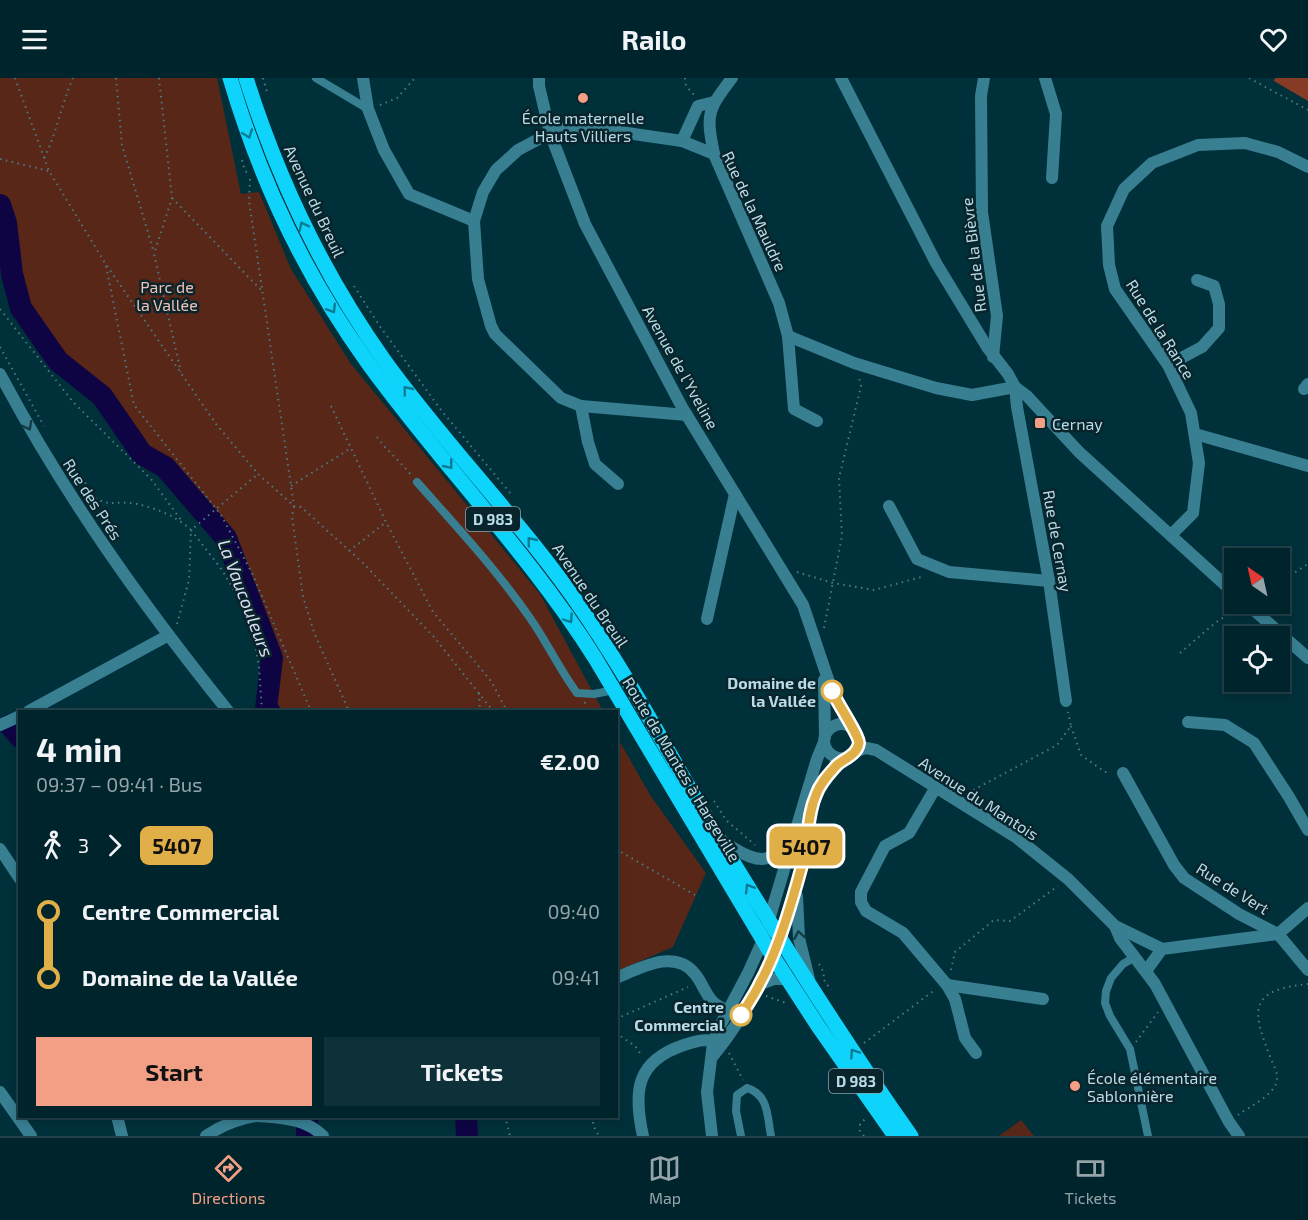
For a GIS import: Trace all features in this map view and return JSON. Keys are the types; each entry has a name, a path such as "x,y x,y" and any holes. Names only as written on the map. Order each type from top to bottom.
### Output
{"main road":[{"name":"Route de Mantes à Hargeville","path":"230,78 245,126 274,198 325,298 382,382 555,597 614,690 772,955 818,1026 895,1136"},
{"name":"Avenue du Breuil","path":"246,78 268,144 290,198 344,299 403,385 562,580 589,620 779,937 910,1136"}],"street":[{"path":"363,78 368,109 384,150 409,194 474,221 478,279 495,334 561,398 580,406 687,415"},
{"name":"Avenue de l'Yveline","path":"539,78 550,133 585,224 687,415 803,605 835,698 853,729"},
{"path":"682,141 698,105 709,103 732,78"},
{"name":"Rue de la Bièvre","path":"984,78 981,96 982,212 997,316 993,357"},
{"path":"1045,78 1056,114 1052,178"},
{"path":"845,81 936,263 993,357 1008,374 1015,387 1079,452 1224,584"},
{"path":"709,103 708,123 714,154"},
{"name":"Rue de la Mauldre","path":"474,221 483,192 496,171 518,150 550,133 569,128 620,132 682,141 714,154 779,303 788,336 794,409 817,421"},
{"name":"Rue de la Rance","path":"1171,535 1193,513 1199,463 1191,413 1168,364 1115,289 1109,266 1107,225 1124,189 1152,163 1198,145 1245,143 1278,152 1308,167"},
{"path":"1168,364 1203,347 1220,328 1219,304 1214,286 1197,280"},
{"path":"788,336 854,363 936,388 972,395 1015,387"},
{"name":"Rue des Prés","path":"0,374 34,438 119,570 167,636 227,710"},
{"name":"Rue de Cernay","path":"1015,387 1049,581 1066,701"},
{"path":"580,406 595,464 618,484"},
{"path":"1195,434 1308,466"},
{"path":"707,619 735,494"},
{"path":"889,506 917,559 949,572 1049,581"},
{"path":"1258,614 1308,658"},
{"path":"31,710 167,636"},
{"name":"Avenue de l'Yveline","path":"721,1041 728,1011 763,940 824,739 825,694 822,660"},
{"path":"0,725 18,717"},
{"path":"1188,722 1225,725 1254,743 1308,830"},
{"path":"712,1136 707,1092 713,1056 721,1041 740,1018 760,984 772,955 798,879 815,795 829,775 852,754 859,741 853,729 841,724 835,725 824,739 825,747 832,756 837,758 852,754"},
{"name":"Avenue du Mantois","path":"853,729 882,754"},
{"name":"Avenue du Mantois","path":"852,754 861,748 872,749 882,754 1017,838 1068,879 1115,926 1120,938 1146,971 1229,1122 1239,1136"},
{"name":"Rue de Vert","path":"1123,772 1174,865 1184,878 1239,914 1278,934"},
{"path":"936,787 909,833 885,846 861,892 861,902 866,911 903,933 946,985 955,999 965,1038 976,1053"},
{"path":"719,839 743,853 760,859 779,854 793,840"},
{"path":"0,849 18,876"},
{"path":"798,879 796,906 799,938 812,989"},
{"path":"1115,926 1162,949 1278,934 1308,908"},
{"path":"1278,934 1308,970"},
{"path":"1146,971 1162,949"},
{"path":"618,977 654,962 682,963 694,972 714,1004 740,1018"},
{"path":"760,984 774,979 788,979"},
{"path":"946,985 1043,999"},
{"path":"643,1136 638,1110 640,1085 649,1066 665,1052 688,1043 721,1041"},
{"path":"0,1092 18,1118"},
{"path":"18,1118 31,1136"},
{"path":"118,1118 122,1136"},
{"path":"206,1136 219,1127 244,1118"},
{"path":"282,1118 295,1119 320,1133"}],"lane":[{"path":"316,78 368,109"},
{"path":"417,482 491,566 532,620 561,671 577,693 594,694 614,690"},
{"path":"1135,957 1123,964 1111,978 1106,991 1105,1003 1110,1016 1130,1049 1148,1136"},
{"path":"741,1136 736,1112 737,1095 747,1088 757,1091 764,1099 771,1136"}],"path":[{"path":"15,78 49,171 105,262 216,424 258,474 294,506 301,507 350,551 434,637 492,710"},
{"path":"44,158 53,140 62,102 73,78"},
{"path":"116,78 122,145 154,254 181,374"},
{"path":"154,254 172,198 159,78"},
{"path":"368,109 397,98 415,78"},
{"path":"686,78 686,86 709,103"},
{"path":"1249,78 1308,110"},
{"path":"0,159 49,171"},
{"path":"250,174 249,201 294,506 292,516 303,597 315,635 349,710"},
{"path":"172,198 262,291"},
{"path":"105,262 134,405 221,515 252,573 311,710"},
{"path":"0,309 73,402 151,479 222,570 251,619 259,668 262,710"},
{"path":"0,347 47,431"},
{"path":"824,629 842,536 839,478 861,386"},
{"path":"331,406 386,522 433,612 490,681 506,710"},
{"path":"377,437 387,452 396,457 417,482"},
{"path":"291,486 351,448"},
{"path":"64,460 85,480 86,490 106,504 137,503 181,520"},
{"path":"167,636 173,632 179,621 189,580 191,530 258,474"},
{"path":"350,551 386,522"},
{"path":"1290,576 1308,564"},
{"path":"780,567 833,583 874,590 930,574 938,567"},
{"path":"1180,653 1229,614"},
{"path":"479,693 480,710"},
{"path":"1066,701 1071,726 1081,755 1105,772 1123,772"},
{"path":"966,795 1057,745 1071,726"},
{"path":"618,850 695,895"},
{"path":"864,1043 937,989 946,985 955,952 994,920 1010,921 1062,883"},
{"path":"618,1018 700,981"},
{"path":"1229,1122 1268,1094 1275,1086 1278,1076 1259,1028 1257,1010 1263,999 1277,988 1308,984"},
{"path":"1130,1049 1165,1003"},
{"path":"618,1034 635,1046 649,1066"},
{"path":"721,1041 747,1088"},
{"path":"506,1118 510,1136"},
{"path":"593,1118 593,1125 599,1136"},
{"path":"864,1136 860,1124 866,1118"}],"green space":[{"name":"Parc de la Vallée","path":"0,78 217,78 241,194 259,192 291,269 351,364 540,594 602,710 282,710 273,698 276,651 237,562 118,429 28,322 0,226"},
{"path":"618,739 650,795 706,873 673,947 618,971"},
{"path":"1021,1120 1034,1136 999,1136"}],"shaded area":[{"path":"1275,78 1308,78 1308,101 1274,81"}],"waterway":[{"name":"La Vaucouleurs","path":"0,205 6,223 12,274 21,308 58,361 102,396 142,454 165,467 226,538 272,658 268,710"},
{"name":"La Vaucouleurs","path":"10,725 18,735"},
{"name":"La Vaucouleurs","path":"307,1118 307,1136"},
{"name":"La Vaucouleurs","path":"466,1118 467,1136"}],"bus line":[{"name":"5407","path":"741,1015 760,984 792,900 805,851 815,795 838,764 852,755 858,746 858,735 851,727 832,691"}],"place":[{"name":"École maternelle Hauts Villiers","path":"583,98"},
{"name":"Cernay","path":"1040,423"},
{"name":"Domaine de la Vallée","path":"832,691"},
{"name":"Centre Commercial","path":"741,1015"},
{"name":"École élémentaire Sablonnière","path":"1075,1086"}]}
